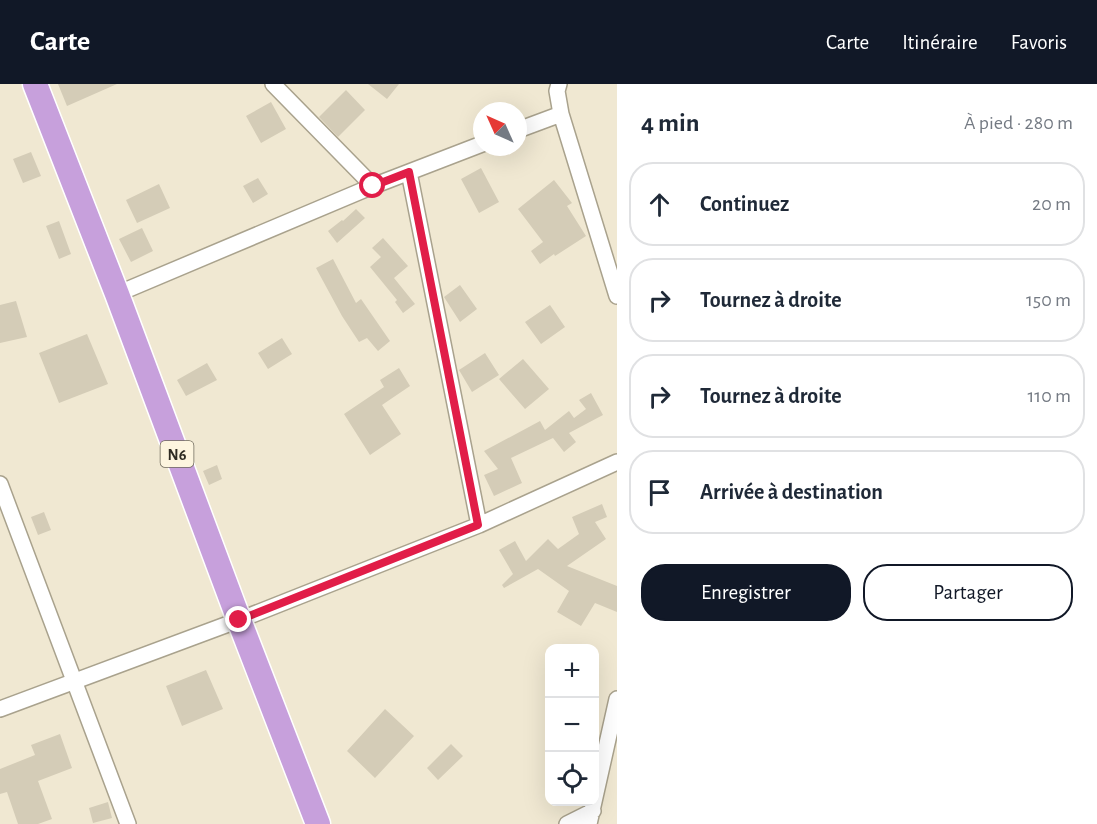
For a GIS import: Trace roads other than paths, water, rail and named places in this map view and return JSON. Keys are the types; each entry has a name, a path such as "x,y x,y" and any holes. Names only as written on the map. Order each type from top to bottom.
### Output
{"highway":[{"name":"N6","path":"35,84 318,824"}],"street":[{"path":"273,84 373,186"},
{"path":"559,84 557,91 561,114 617,296"},
{"path":"527,127 561,114"},
{"path":"117,294 373,186 473,147"},
{"path":"409,172 478,525"},
{"path":"0,709 239,620 478,525 617,462"},
{"path":"0,484 128,824"},
{"path":"567,824 591,818 617,699"}]}
